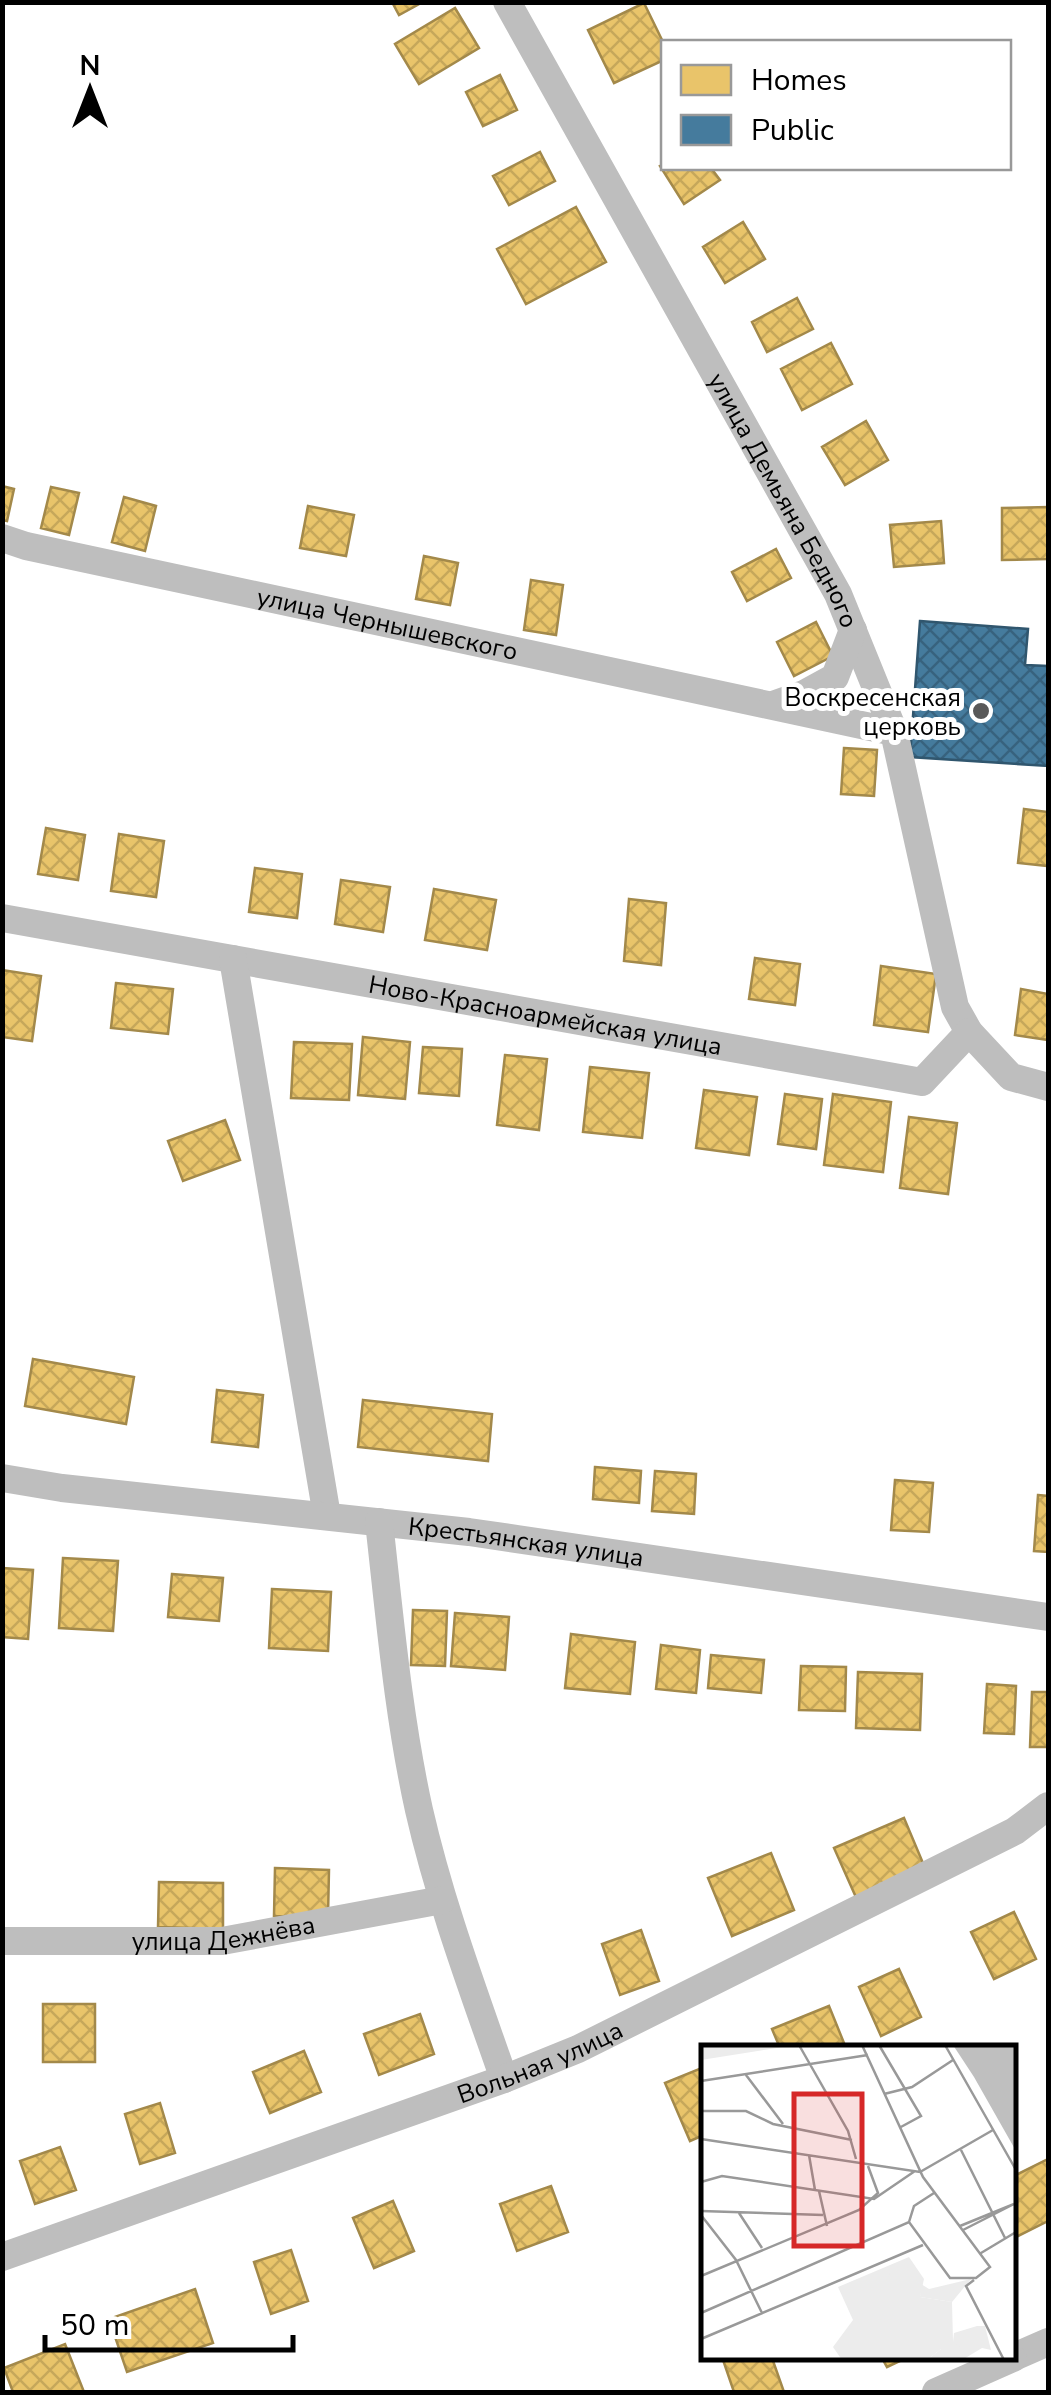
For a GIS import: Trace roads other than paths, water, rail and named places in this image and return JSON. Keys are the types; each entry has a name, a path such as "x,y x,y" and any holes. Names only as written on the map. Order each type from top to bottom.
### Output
{"street":[{"name":"улица Демьяна Бедного","path":"507,2 838,594 894,732 955,1006 970,1032"},
{"name":"улица Чернышевского","path":"2,538 894,732"},
{"path":"772,705 836,677 853,630"},
{"name":"Ново-Красноармейская улица","path":"2,918 922,1082 970,1032"},
{"path":"233,959 327,1516"},
{"path":"970,1032 1011,1077 1048,1087"},
{"name":"Крестьянская улица","path":"2,1478 507,1537 1048,1616"},
{"path":"379,1522 399,1702 419,1809 442,1900 504,2080"},
{"name":"Вольная улица","path":"2,2257 504,2080 578,2049 1015,1831 1048,1806"},
{"name":"улица Дежнёва","path":"2,1941 222,1941 442,1900"},
{"path":"1016,2357 1048,2342"},
{"path":"936,2392 1008,2360"}],"place":[{"name":"Воскресенская церковь","path":"981,711"}]}
